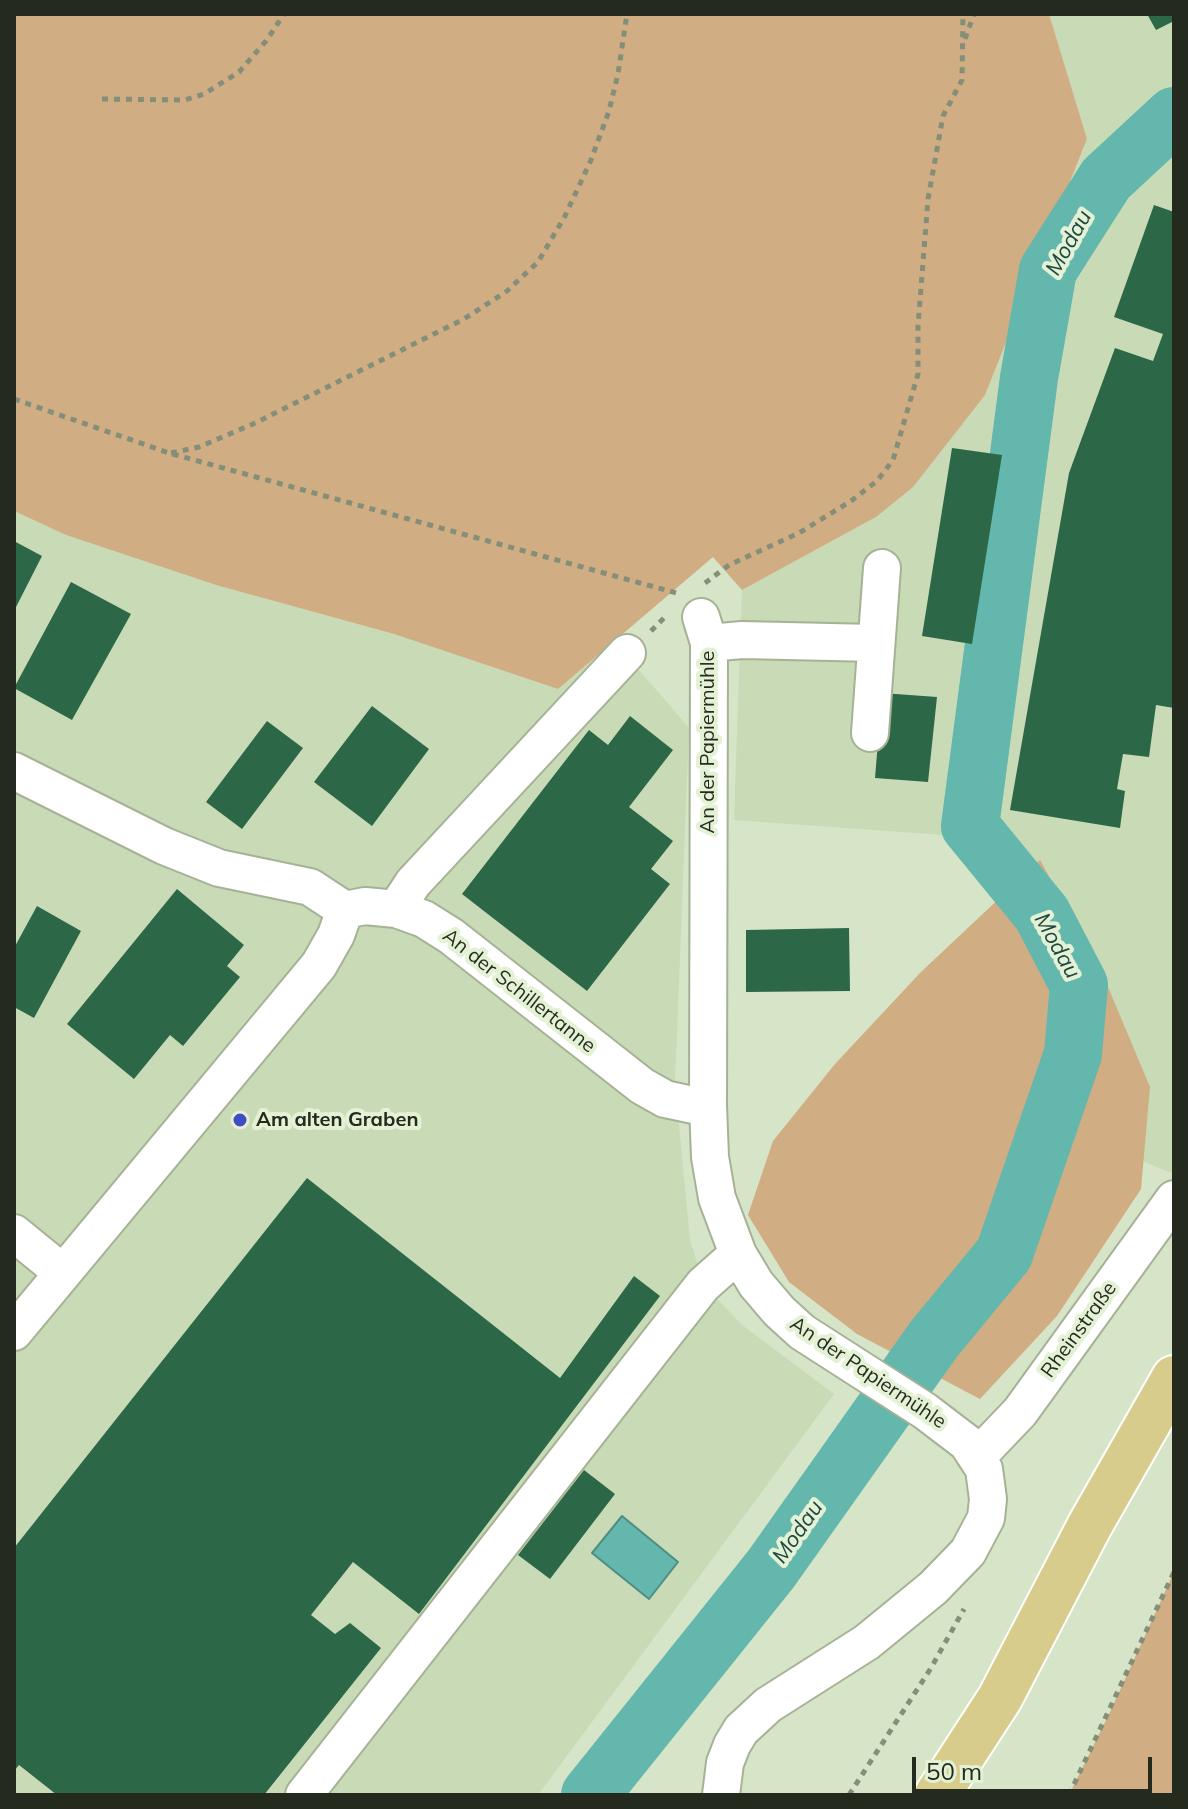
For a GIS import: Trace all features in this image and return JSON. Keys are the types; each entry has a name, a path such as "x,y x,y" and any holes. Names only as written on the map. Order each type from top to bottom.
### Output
{"main road":[{"path":"937,1795 1000,1698 1090,1525 1174,1378"}],"street":[{"path":"870,733 882,568"},
{"path":"703,616 742,640 875,643"},
{"name":"An der Papiermühle","path":"703,616 708,1105 710,1157 717,1198 738,1254 756,1284 779,1311 802,1332 844,1361 925,1411 960,1437 978,1456"},
{"path":"396,909 413,883 627,653"},
{"path":"14,771 164,846 219,868 310,887 345,910 336,935 319,965 14,1332"},
{"name":"An der Schillertanne","path":"345,910 365,906 396,909 424,919 451,936 642,1086 665,1099 708,1105"},
{"name":"Rheinstraße","path":"978,1456 1020,1412 1174,1199"},
{"path":"14,1233 63,1273"},
{"path":"304,1795 703,1285 738,1254"},
{"path":"724,1789 732,1745 754,1716 867,1642 933,1588 968,1552 986,1518 988,1499 984,1469 978,1456"}],"path":[{"path":"102,99 185,100 204,94 239,72 254,58 284,14"},
{"path":"169,453 199,447 253,424 464,319 507,291 538,262 565,216 591,160 612,99 627,14"},
{"path":"703,616 729,565 799,533 851,501 877,481 893,460 918,374 918,326 928,199 943,116 962,80 963,14"},
{"path":"961,51 974,14"},
{"path":"14,399 169,453 688,596 627,653"},
{"path":"1069,1795 1174,1572"}],"shaded area":[{"path":"14,14 1049,14 1087,139 985,395 913,487 876,517 742,590 713,557 558,689 394,634 216,585 66,535 14,511"},
{"path":"1049,14 1174,14 1174,1174 1037,1118 1060,981 944,835 734,820 742,590 876,517 985,395 1087,140"},
{"path":"14,511 66,535 216,585 394,634 558,689 614,641 689,728 675,1083 690,1240 704,1285 742,1325 834,1394 538,1795 14,1795"},
{"path":"1040,860 1100,968 1150,1087 1141,1189 1057,1316 980,1399 857,1334 789,1282 748,1215 773,1141 835,1064 920,973"},
{"path":"1174,1572 1174,1795 1069,1795 1110,1712"}],"water":[{"path":"622,1516 678,1562 649,1599 592,1553"}],"building":[{"path":"1147,14 1174,14 1174,21 1156,30"},
{"path":"1154,205 1174,212 1174,708 1156,705 1149,757 1123,754 1117,789 1125,791 1120,828 1010,810 1069,473 1115,348 1153,361 1163,334 1114,317"},
{"path":"952,448 1002,455 972,644 922,636"},
{"path":"14,541 42,556 14,611"},
{"path":"71,582 131,614 72,720 14,688"},
{"path":"882,693 937,697 928,782 875,778"},
{"path":"372,706 429,749 372,826 314,782"},
{"path":"630,716 673,750 629,807 673,841 651,869 670,884 587,991 462,894 589,730 608,745"},
{"path":"267,721 303,748 242,829 206,802"},
{"path":"177,889 244,945 227,966 240,977 183,1046 170,1035 134,1079 67,1024"},
{"path":"37,906 81,931 34,1018 14,1007 14,948"},
{"path":"849,928 850,991 746,992 746,930"},
{"path":"307,1178 560,1378 634,1276 660,1296 419,1614 353,1562 311,1615 335,1634 350,1623 381,1648 264,1795 57,1795 19,1765 14,1771 14,1548"},
{"path":"584,1470 615,1494 550,1579 518,1555"}],"waterway":[{"name":"Modau","path":"590,1795 771,1569 934,1339 1004,1254 1073,1054 1079,985 1042,914 970,826 1029,378 1048,270 1106,179 1174,116"}],"place":[{"name":"Am alten Graben","path":"240,1120"}]}
